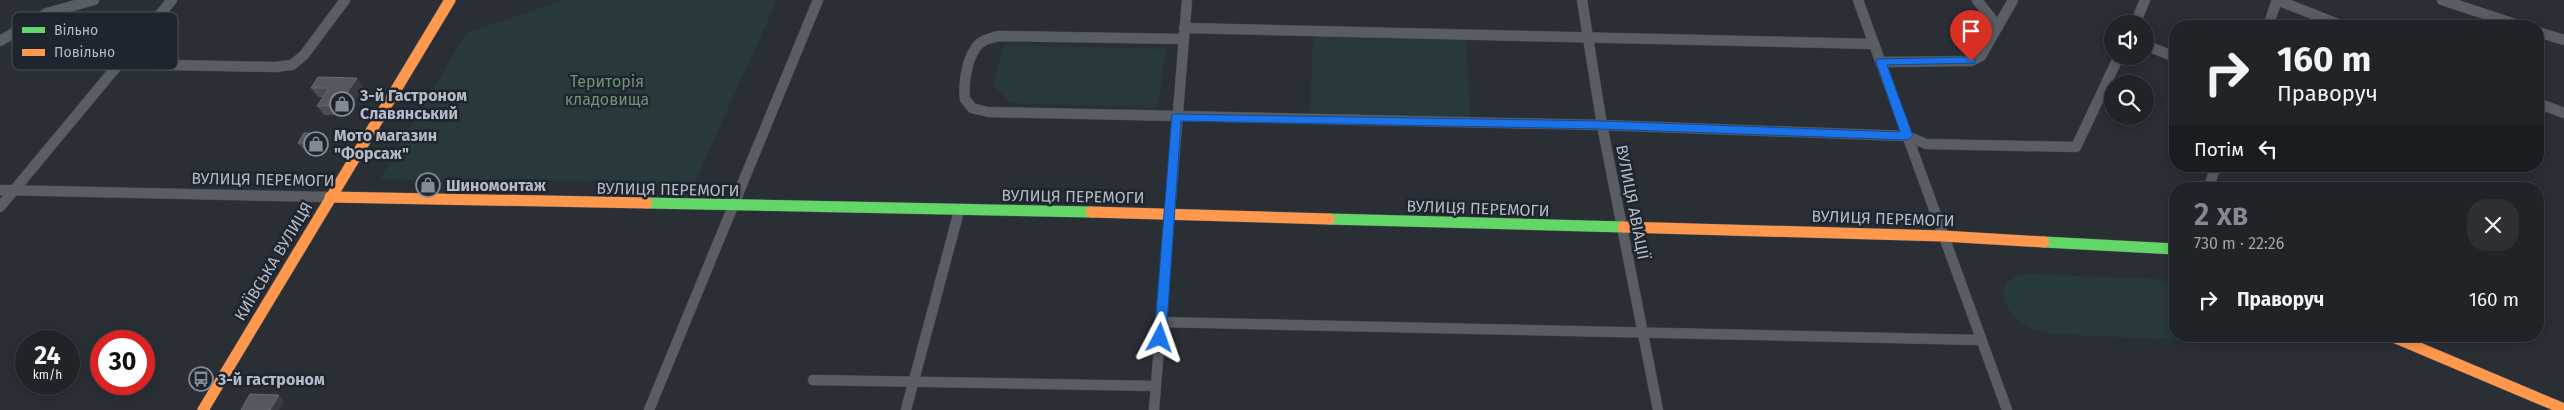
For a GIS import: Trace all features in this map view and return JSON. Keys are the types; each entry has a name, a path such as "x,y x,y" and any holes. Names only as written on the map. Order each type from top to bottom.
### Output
{"street":[{"path":"51,12 94,0"},
{"path":"162,12 172,0"},
{"path":"178,65 275,67 292,65 304,55 345,0"},
{"name":"КИЇВСЬКА ВУЛИЦЯ","path":"203,410 450,0"},
{"path":"649,410 731,207 818,0"},
{"path":"1154,410 1176,117 1187,0"},
{"name":"ВУЛИЦЯ АВІАЦІЇ","path":"1582,0 1602,125 1658,410"},
{"path":"1858,0 2006,410"},
{"path":"1977,0 1998,27"},
{"path":"1881,62 1971,61 1981,56 2013,0"},
{"path":"2139,15 2146,0"},
{"path":"2270,20 2277,0 2328,20"},
{"path":"2442,0 2503,20"},
{"path":"0,41 12,34"},
{"path":"1874,44 1588,37 1184,34 998,36 980,42 973,50 963,94 966,104 974,110 988,112 1602,125 1907,136 1926,144 2076,147 2115,65"},
{"path":"2544,34 2564,40"},
{"path":"2154,49 2169,55"},
{"path":"0,207 114,70"},
{"path":"2544,105 2564,113"},
{"name":"ВУЛИЦЯ ПЕРЕМОГИ","path":"0,190 731,207 1169,214 1943,236 2169,249"},
{"path":"906,410 959,211"},
{"path":"1161,322 1980,340"},
{"path":"2405,342 2564,409"},
{"path":"813,380 1156,386"}],"green space":[{"name":"Територія кладовища","path":"564,0 777,0 695,182 380,179 466,33"},
{"path":"1313,34 1466,37 1470,119 1310,115"},
{"path":"1003,45 1166,49 1158,107 1011,103 993,86"},
{"path":"2024,274 2157,279 2169,282 2169,339 2053,334 2033,329 2012,314 2007,306 2004,291 2006,284 2013,278"}],"building":[{"path":"318,77 357,78 341,101 332,101 329,106 317,106 329,88 311,88"},
{"path":"304,133 324,134 318,143 298,143"},
{"path":"250,394 279,395 270,410 241,410"}],"traffic: fast":[{"path":"647,203 1091,212"},
{"path":"1329,219 1623,227"},
{"path":"2044,242 2169,249"}],"traffic: slow":[{"path":"203,410 450,0"},
{"path":"330,197 647,203"},
{"path":"1091,212 1329,219"},
{"path":"1623,227 1943,236 2044,242"},
{"path":"2405,342 2564,409"}],"place":[{"name":"3-й Гастроном Славянський","path":"342,104"},
{"name":"Мото магазин \"Форсаж\"","path":"316,144"},
{"name":"Шиномонтаж","path":"428,185"},
{"name":"3-й гастроном","path":"201,379"}],"route":[{"path":"1160,338 1176,117 1602,125 1907,136 1881,62 1971,61"}]}
